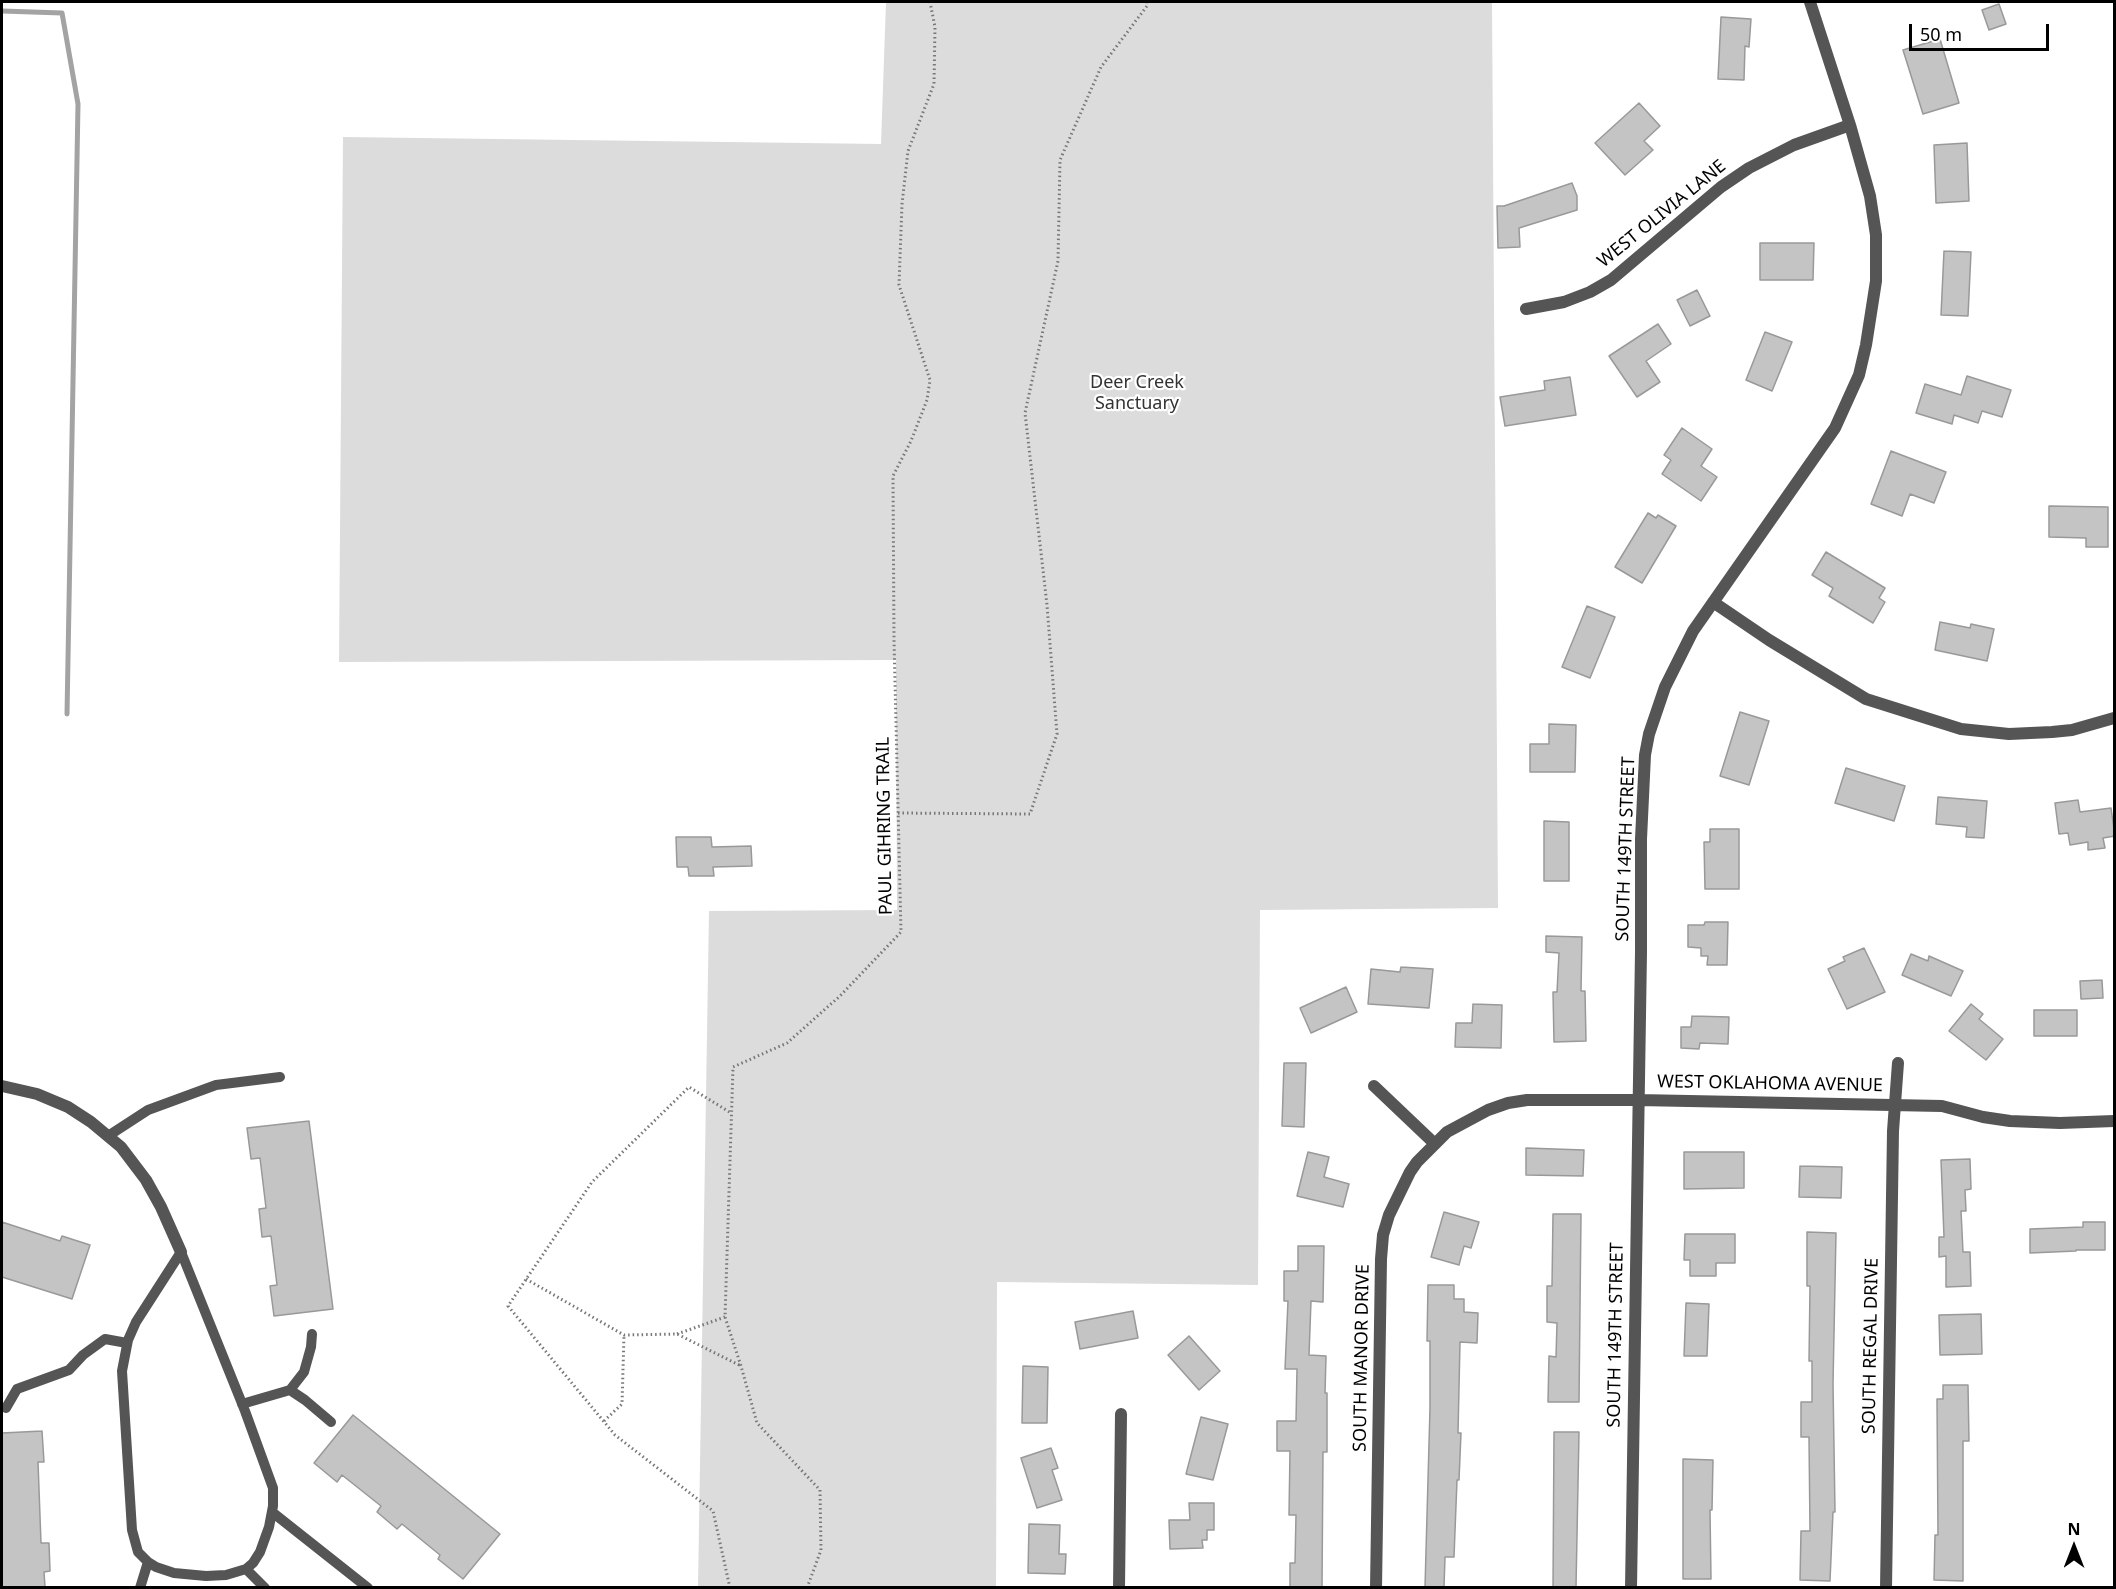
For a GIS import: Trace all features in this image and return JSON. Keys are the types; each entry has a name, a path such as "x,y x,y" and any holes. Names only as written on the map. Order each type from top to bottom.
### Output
{"street":[{"name":"SOUTH 149TH STREET","path":"1631,1587 1641,839 1645,755 1649,734 1665,687 1693,632 1836,428 1859,375 1876,281 1878,258 1870,196 1851,124 1810,2"},
{"name":"WEST OLIVIA LANE","path":"1526,309 1564,302 1590,292 1611,280 1721,187 1749,168 1794,145 1851,124"},
{"path":"1713,602 1866,699 1962,729 2009,734 2052,732 2072,730 2115,718"},
{"name":"SOUTH REGAL DRIVE","path":"1886,1587 1893,1131 1898,1063"},
{"path":"2,1086 37,1094 68,1107 121,1147 146,1180 181,1252"},
{"path":"1374,1086 1435,1144"},
{"name":"WEST OKLAHOMA AVENUE","path":"1435,1144 1447,1132 1467,1121 1508,1103 1527,1100 1895,1104 1942,1106 1983,1117 2010,1121 2060,1124 2115,1121"},
{"name":"SOUTH MANOR DRIVE","path":"1376,1587 1383,1235 1389,1215 1404,1183 1417,1162 1435,1144"},
{"path":"1119,1587 1121,1414"}],"lane":[{"path":"108,1136 148,1110 216,1085 280,1077"},
{"path":"181,1252 273,1488 269,1527 260,1552 246,1569 226,1575 174,1573 148,1562 138,1552 132,1530 122,1371 127,1344 136,1322 181,1252"},
{"path":"242,1404 290,1390 304,1372 312,1334"},
{"path":"6,1408 17,1389 69,1370 82,1355 105,1339 127,1344"},
{"path":"290,1390 306,1400 331,1422"},
{"path":"272,1512 368,1587"},
{"path":"140,1587 148,1562"},
{"path":"246,1569 265,1587"}],"path":[{"name":"PAUL GIHRING TRAIL","path":"807,1587 821,1550 820,1490 757,1424 725,1317 733,1067 787,1043 840,996 901,932 893,476 923,411 930,380 899,285 902,204 908,152 934,84 935,27 930,2"},
{"path":"898,813 1030,814 1057,734 1047,605 1025,413 1058,261 1060,160 1101,67 1147,6 1147,2"},
{"path":"730,1587 713,1511 615,1435 508,1306 592,1182 689,1087 731,1113"},
{"path":"526,1279 624,1335 677,1334 725,1317"},
{"path":"677,1334 741,1366"},
{"path":"604,1422 622,1404 624,1335"}],"green space":[{"name":"Deer Creek Sanctuary","path":"886,2 1492,2 1498,908 1260,910 1258,1285 997,1282 996,1587 698,1587 709,911 897,910 896,660 339,662 343,137 881,144"}],"building":[{"path":"1999,4 2006,24 1989,30 1982,10"},
{"path":"1721,17 1751,19 1749,47 1745,46 1744,80 1718,79"},
{"path":"1940,39 1959,103 1923,114 1903,50"},
{"path":"1639,103 1660,126 1644,141 1653,150 1625,175 1595,143"},
{"path":"1967,143 1969,201 1936,203 1934,145"},
{"path":"1572,183 1577,196 1577,210 1519,228 1520,247 1498,248 1497,206 1504,206"},
{"path":"1760,243 1814,243 1813,280 1760,280"},
{"path":"1944,251 1971,252 1968,316 1941,315"},
{"path":"1697,290 1710,316 1690,326 1677,300"},
{"path":"1658,324 1671,344 1646,361 1660,382 1637,397 1609,356"},
{"path":"1765,332 1792,342 1772,391 1746,380"},
{"path":"1967,376 2011,390 2002,417 1982,411 1978,423 1954,415 1952,424 1916,413 1925,384 1961,395"},
{"path":"1570,377 1576,415 1505,426 1500,397 1545,390 1544,381"},
{"path":"1682,428 1712,449 1701,466 1717,477 1701,501 1662,474 1671,460 1664,455"},
{"path":"1891,451 1946,472 1934,503 1910,494 1902,516 1871,504"},
{"path":"2049,506 2108,507 2108,547 2086,547 2086,538 2049,537"},
{"path":"1648,513 1656,518 1658,515 1676,526 1642,583 1615,567"},
{"path":"1826,552 1885,588 1879,598 1885,602 1873,623 1829,596 1833,588 1812,575"},
{"path":"1587,606 1615,617 1590,678 1562,667"},
{"path":"1940,622 1970,628 1971,624 1994,629 1987,661 1935,650"},
{"path":"1740,712 1769,721 1749,785 1720,776"},
{"path":"1549,724 1576,725 1575,772 1530,772 1530,744 1549,744"},
{"path":"1846,768 1905,786 1894,821 1835,803"},
{"path":"1938,797 1987,801 1984,838 1966,837 1967,827 1936,824"},
{"path":"2078,800 2080,812 2111,808 2115,836 2103,838 2105,848 2088,850 2088,842 2070,845 2068,833 2059,834 2055,803"},
{"path":"1544,821 1569,822 1569,881 1544,881"},
{"path":"1710,829 1739,829 1739,889 1705,889 1704,842 1710,842"},
{"path":"676,837 711,837 712,847 751,846 752,866 713,867 714,876 689,876 688,867 677,867"},
{"path":"1705,922 1728,922 1727,965 1707,965 1708,956 1701,956 1701,948 1688,947 1688,925 1704,925"},
{"path":"1546,936 1582,937 1581,991 1585,991 1586,1041 1554,1042 1553,992 1557,992 1559,953 1546,952"},
{"path":"1864,948 1885,992 1847,1009 1828,969 1845,961 1843,957"},
{"path":"1911,954 1928,961 1929,956 1963,971 1951,996 1902,975"},
{"path":"1401,967 1433,969 1429,1008 1368,1004 1371,969 1400,972"},
{"path":"2102,980 2103,998 2081,999 2080,981"},
{"path":"1346,987 1357,1012 1311,1033 1300,1008"},
{"path":"1473,1004 1502,1005 1501,1048 1455,1047 1456,1023 1472,1023"},
{"path":"1971,1004 1983,1014 1979,1019 2003,1039 1986,1060 1949,1031"},
{"path":"2034,1010 2077,1010 2077,1036 2034,1036"},
{"path":"1692,1016 1729,1017 1728,1044 1700,1043 1699,1049 1681,1048 1681,1027 1691,1027"},
{"path":"1284,1063 1306,1063 1304,1127 1282,1126"},
{"path":"309,1121 333,1309 274,1316 270,1286 277,1285 271,1236 262,1237 259,1209 266,1208 260,1158 251,1159 247,1128"},
{"path":"1526,1148 1584,1150 1583,1176 1526,1175"},
{"path":"1308,1152 1329,1157 1324,1177 1349,1184 1343,1207 1297,1196"},
{"path":"1684,1152 1744,1152 1744,1188 1684,1189"},
{"path":"1970,1159 1971,1189 1965,1190 1966,1211 1961,1211 1963,1252 1970,1252 1971,1286 1946,1287 1946,1256 1939,1257 1939,1237 1944,1237 1941,1160"},
{"path":"1800,1166 1842,1167 1841,1198 1799,1197"},
{"path":"1444,1212 1479,1222 1471,1248 1464,1246 1459,1265 1431,1257"},
{"path":"1553,1214 1581,1214 1579,1402 1548,1402 1549,1356 1556,1357 1557,1323 1547,1322 1547,1286 1552,1286"},
{"path":"2,1222 60,1241 62,1236 90,1245 72,1299 2,1277"},
{"path":"2083,1222 2105,1222 2105,1250 2030,1253 2030,1229 2083,1227"},
{"path":"1807,1232 1836,1233 1833,1384 1835,1512 1833,1512 1830,1581 1800,1580 1801,1531 1810,1531 1809,1437 1801,1437 1801,1402 1812,1402"},
{"path":"1685,1234 1735,1234 1735,1263 1716,1263 1716,1276 1690,1276 1690,1260 1684,1260"},
{"path":"1298,1246 1324,1246 1323,1302 1311,1301 1309,1355 1326,1356 1327,1452 1323,1452 1322,1587 1290,1587 1290,1563 1295,1563 1296,1515 1289,1515 1290,1451 1277,1451 1277,1421 1296,1421 1297,1369 1285,1369 1288,1301 1284,1301 1284,1271 1298,1271"},
{"path":"1428,1285 1454,1285 1454,1299 1464,1299 1464,1312 1478,1313 1477,1343 1460,1342 1458,1433 1461,1433 1454,1557 1445,1557 1444,1587 1425,1587 1430,1408 1430,1341 1427,1341"},
{"path":"1686,1303 1709,1304 1707,1356 1684,1356"},
{"path":"1133,1311 1138,1338 1080,1349 1075,1322"},
{"path":"1981,1314 1982,1354 1940,1355 1939,1315"},
{"path":"1189,1336 1220,1371 1199,1390 1168,1355"},
{"path":"1023,1366 1048,1367 1047,1423 1022,1423"},
{"path":"1943,1385 1968,1385 1969,1441 1963,1441 1963,1581 1934,1580 1935,1535 1938,1535 1937,1399 1943,1399"},
{"path":"353,1415 500,1534 463,1579 438,1559 440,1555 402,1524 397,1529 377,1512 381,1506 342,1475 337,1482 314,1463"},
{"path":"1201,1417 1228,1424 1213,1480 1186,1474"},
{"path":"42,1431 44,1462 38,1462 41,1543 49,1543 50,1571 44,1572 45,1587 2,1587 2,1433"},
{"path":"1554,1432 1579,1432 1576,1587 1553,1587"},
{"path":"1051,1448 1058,1468 1052,1470 1062,1500 1037,1508 1021,1458"},
{"path":"1683,1459 1713,1460 1712,1510 1710,1510 1711,1579 1683,1579"},
{"path":"1189,1503 1214,1503 1214,1530 1207,1530 1207,1540 1202,1540 1203,1548 1170,1549 1169,1520 1190,1520"},
{"path":"1029,1524 1060,1525 1059,1554 1066,1554 1065,1574 1028,1573"}],"waterway":[{"path":"2,11 62,13 78,104 67,714"}]}
